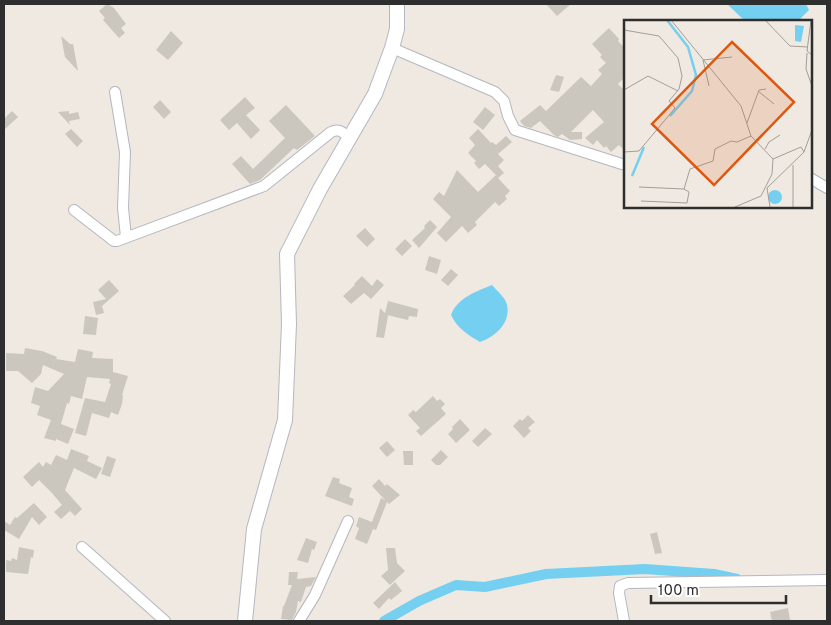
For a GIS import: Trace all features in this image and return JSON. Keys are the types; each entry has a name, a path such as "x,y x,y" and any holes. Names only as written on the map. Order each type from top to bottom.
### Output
{"street":[{"path":"245,621 254,529 285,420 289,324 287,254 320,189 375,94 397,29 397,4"},
{"path":"392,48 495,92 504,101 508,116 515,130 624,165"},
{"path":"115,92 125,152 123,208 126,237"},
{"path":"74,210 114,241 264,186 331,132 340,130 349,137"},
{"path":"811,179 827,188"},
{"path":"299,621 315,595 348,521"},
{"path":"82,547 165,621"},
{"path":"624,621 618,593 620,586 628,583 827,580"}],"water":[{"path":"727,4 806,4 809,10 799,20 744,20"},
{"path":"492,285 506,302 507,318 496,333 480,342 467,334 453,320 451,315 463,299"}],"building":[{"path":"107,4 114,8 126,24 121,28 125,33 119,38 103,20 105,18 99,11"},
{"path":"546,4 571,4 557,16"},
{"path":"609,28 624,47 624,78 618,84 624,90 624,150 619,145 611,152 606,146 604,148 597,140 593,145 585,138 604,122 593,110 571,132 582,132 582,139 570,140 562,134 558,137 540,121 531,128 524,126 520,121 540,105 546,111 581,77 591,86 602,74 598,70 606,63 600,57 602,55 592,44"},
{"path":"171,31 183,43 168,60 156,50"},
{"path":"61,36 70,44 73,44 78,71 65,57"},
{"path":"556,75 564,77 559,92 550,90"},
{"path":"245,97 255,108 246,115 260,130 251,139 237,123 229,130 220,120"},
{"path":"160,100 171,112 164,119 153,107"},
{"path":"286,105 315,136 297,150 294,148 260,180 250,184 232,164 241,156 253,169 285,138 269,121"},
{"path":"485,107 495,115 483,130 473,122"},
{"path":"12,111 18,117 4,130 4,119"},
{"path":"69,111 69,114 78,112 80,119 69,121 70,125 58,112"},
{"path":"71,129 83,141 77,147 65,134"},
{"path":"478,129 491,143 496,145 506,136 512,142 498,154 504,160 498,166 504,173 498,178 510,191 505,196 507,199 499,206 495,202 475,222 477,225 468,233 462,226 446,242 437,233 451,217 433,199 439,192 444,196 457,170 478,192 496,175 485,164 479,169 474,163 476,161 468,153 475,145 469,138"},
{"path":"430,220 437,227 419,248 412,240 425,228 424,226"},
{"path":"365,228 375,239 367,247 356,236"},
{"path":"405,239 412,246 402,256 395,249"},
{"path":"429,256 441,260 437,274 425,270"},
{"path":"451,269 458,275 448,286 441,280"},
{"path":"362,276 372,286 377,279 384,285 371,299 364,293 351,304 343,296"},
{"path":"109,280 119,291 102,306 104,313 96,315 93,302 106,299 98,290"},
{"path":"388,301 418,309 417,317 409,316 408,320 387,315 384,338 376,337 380,308 385,313"},
{"path":"85,316 98,318 96,335 83,334"},
{"path":"25,348 42,351 57,357 56,359 75,362 78,349 93,352 92,358 113,359 113,372 128,376 118,415 111,412 109,418 92,413 86,436 75,433 85,398 105,402 111,384 109,383 110,379 87,377 82,399 71,396 61,424 74,429 68,444 56,439 56,441 44,438 51,420 37,415 40,406 31,403 35,387 48,391 64,374 43,365 41,374 32,383 18,371 6,371 6,353 24,354"},
{"path":"433,396 437,401 440,399 445,404 441,408 446,414 421,436 416,431 420,428 408,415 413,410 416,412"},
{"path":"528,415 535,422 528,428 531,431 524,438 513,426 520,419 522,421"},
{"path":"460,419 470,430 456,443 448,434"},
{"path":"485,428 492,434 478,447 472,441"},
{"path":"387,441 395,450 387,457 379,448"},
{"path":"71,449 89,456 87,461 102,468 96,479 74,468 65,490 82,509 75,516 70,511 61,519 54,512 62,505 52,493 39,480 32,487 23,477 39,462 43,467 46,462 51,465 56,455 67,460"},
{"path":"441,450 448,457 440,465 436,465 431,460"},
{"path":"403,451 413,451 413,465 404,465"},
{"path":"107,456 116,459 110,477 101,474"},
{"path":"333,477 340,479 339,483 352,488 349,497 354,499 352,506 325,496"},
{"path":"379,479 385,486 387,484 400,495 389,504 387,502 376,530 373,529 367,544 355,539 359,528 356,526 359,517 372,522 381,498 385,500 372,486"},
{"path":"34,503 47,517 39,525 32,517 19,539 4,530 4,521 10,525 15,517 17,518"},
{"path":"657,532 662,553 655,554 650,534"},
{"path":"306,538 317,542 314,550 312,549 308,563 297,560"},
{"path":"19,547 34,550 28,574 6,572 6,560 11,561 12,558 17,560"},
{"path":"386,548 395,548 397,563 405,571 390,585 381,576 388,570"},
{"path":"289,572 298,572 297,579 316,577 311,586 306,587 301,602 298,601 292,620 281,619 283,606 292,585 288,585"},
{"path":"395,582 402,591 391,600 389,598 379,609 373,603"},
{"path":"788,608 790,620 772,621 770,612"}],"waterway":[{"path":"384,621 419,601 456,585 485,587 546,574 645,569 714,574 737,579"}]}
